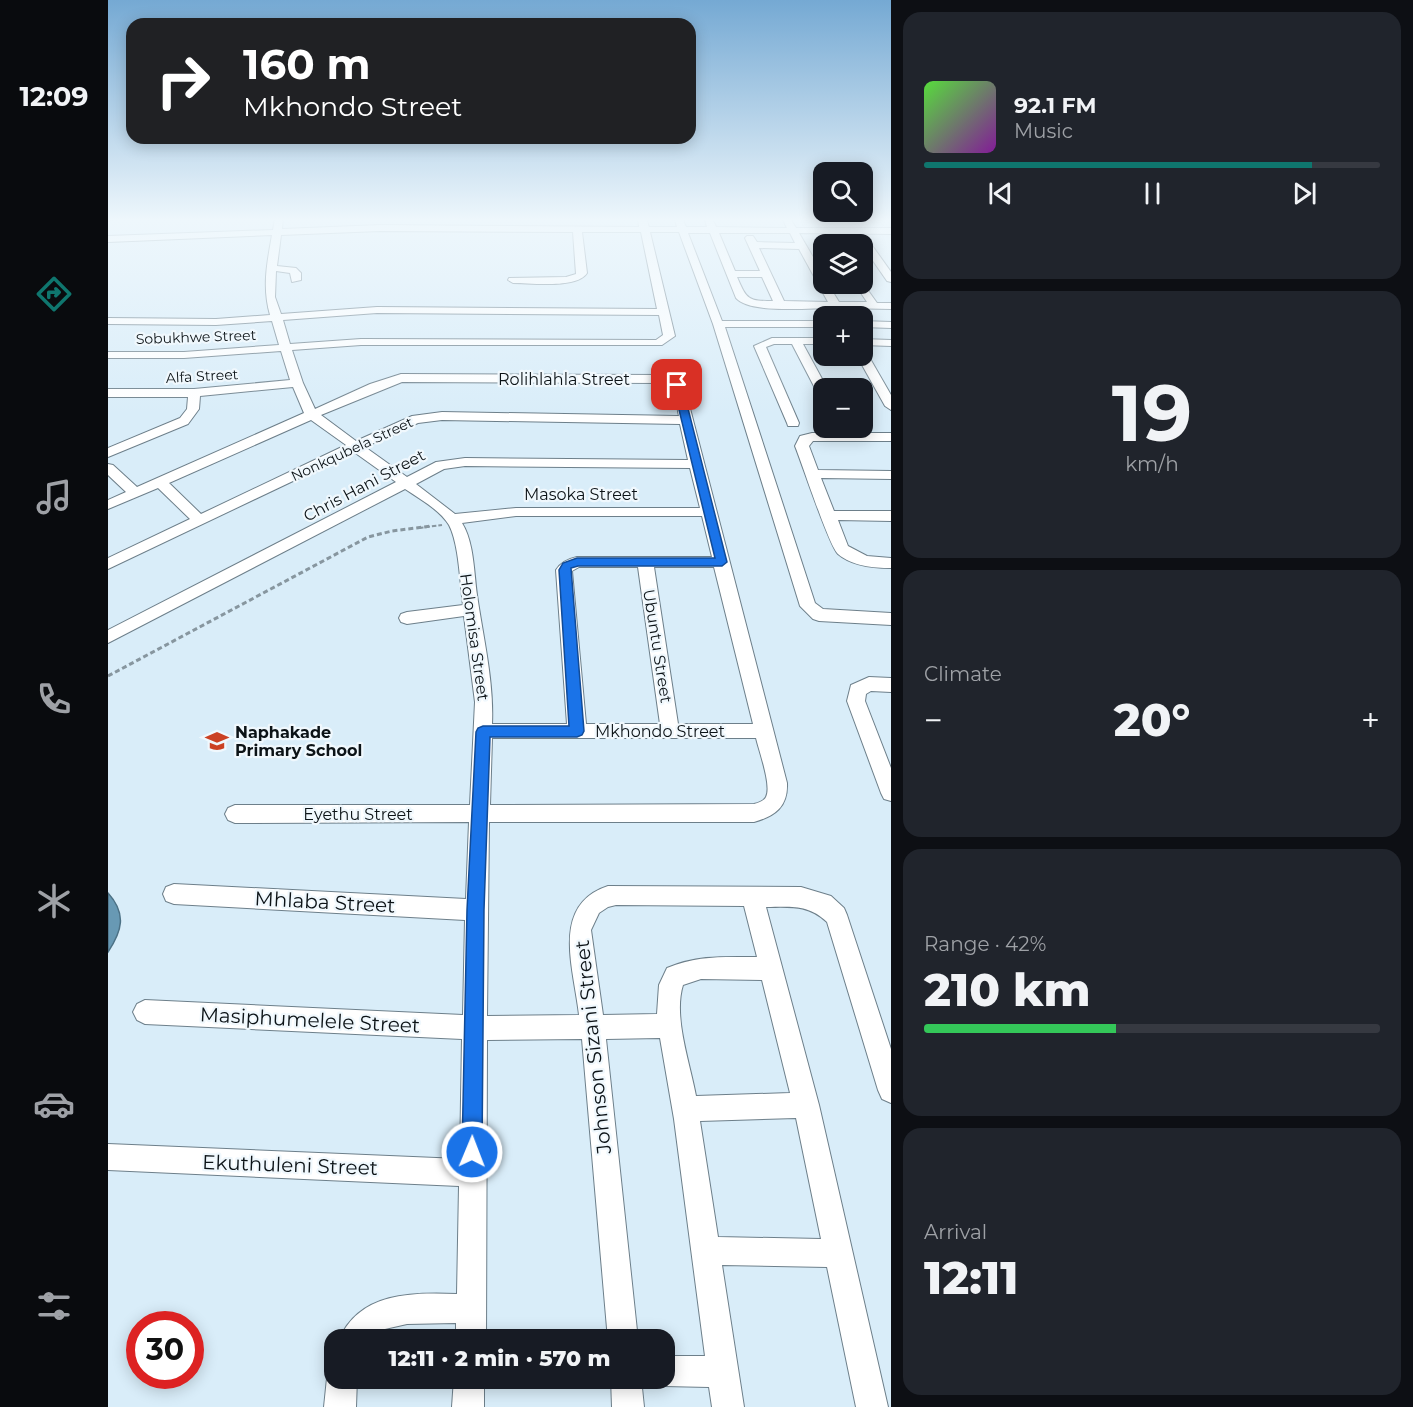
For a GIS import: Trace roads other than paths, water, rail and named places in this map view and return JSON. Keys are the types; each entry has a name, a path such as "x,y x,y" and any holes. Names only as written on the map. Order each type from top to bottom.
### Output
{"street":[{"path":"269,284 285,348 311,414 454,521"},
{"path":"108,321 188,322 371,311 467,327 658,343 669,336 657,284"},
{"path":"703,284 718,324 808,606 819,615 891,619"},
{"path":"736,284 744,301 756,304 836,306"},
{"path":"770,284 780,305"},
{"path":"823,284 836,306"},
{"path":"866,294 874,306 891,306"},
{"path":"467,327 663,312"},
{"path":"718,324 813,324"},
{"path":"873,324 891,324"},
{"name":"Sobukhwe Street","path":"108,355 169,356 285,348 361,342 467,327"},
{"path":"796,341 816,378"},
{"path":"793,423 759,347 764,343 813,341"},
{"path":"873,342 891,343"},
{"path":"868,366 891,405"},
{"name":"Rolihlahla Street","path":"108,505 311,414 401,378 665,379 677,385 764,731 778,794 774,804 763,811 754,813 481,814"},
{"name":"Alfa Street","path":"108,393 194,393 297,383"},
{"path":"108,453 184,420 193,409 194,393"},
{"name":"Nonkqubela Street","path":"108,564 401,424 431,417 686,420"},
{"path":"873,435 891,437"},
{"path":"813,437 805,440 802,446 842,549 855,559 870,563 891,563"},
{"name":"Chris Hani Street","path":"108,637 441,465 465,462 696,464"},
{"path":"108,468 135,493"},
{"path":"813,474 891,475"},
{"path":"160,482 200,521"},
{"name":"Masoka Street","path":"454,521 516,512 709,512"},
{"path":"830,515 891,516"},
{"name":"Holomisa Street","path":"454,521 464,555 481,665 484,702 476,910 471,1173 471,1329"},
{"name":"Ubuntu Street","path":"645,561 670,732"},
{"path":"577,731 564,570 567,566 577,562 722,562"},
{"path":"407,618 472,609"},
{"path":"891,685 868,684 857,690 856,701 884,757 891,794"},
{"name":"Mkhondo Street","path":"483,732 764,731"},
{"name":"Eyethu Street","path":"236,814 481,814"},
{"name":"Mhlaba Street","path":"174,894 476,910"},
{"name":"Johnson Sizani Street","path":"622,1329 593,1028 580,930 583,917 592,903 607,896 616,895 810,898 823,903 833,911 848,947 891,1090"},
{"path":"753,898 806,1105 872,1407"},
{"path":"728,1407 671,1026 668,988 675,976 701,968 772,969"},
{"name":"Masiphumelele Street","path":"146,1012 474,1028 671,1026"},
{"path":"685,1109 806,1105"},
{"name":"Ekuthuleni Street","path":"108,1157 471,1173"},
{"path":"706,1251 839,1253"},
{"path":"363,1329 368,1322 386,1313 403,1310 472,1309"},
{"path":"675,1371 722,1372"},
{"path":"340,1407 341,1389"},
{"path":"468,1407 469,1389"},
{"path":"627,1389 628,1407"}],"water":[{"path":"108,893 118,908 120,923 117,937 108,952"}],"place":[{"name":"Naphakade Primary School","path":"217,741"}]}
